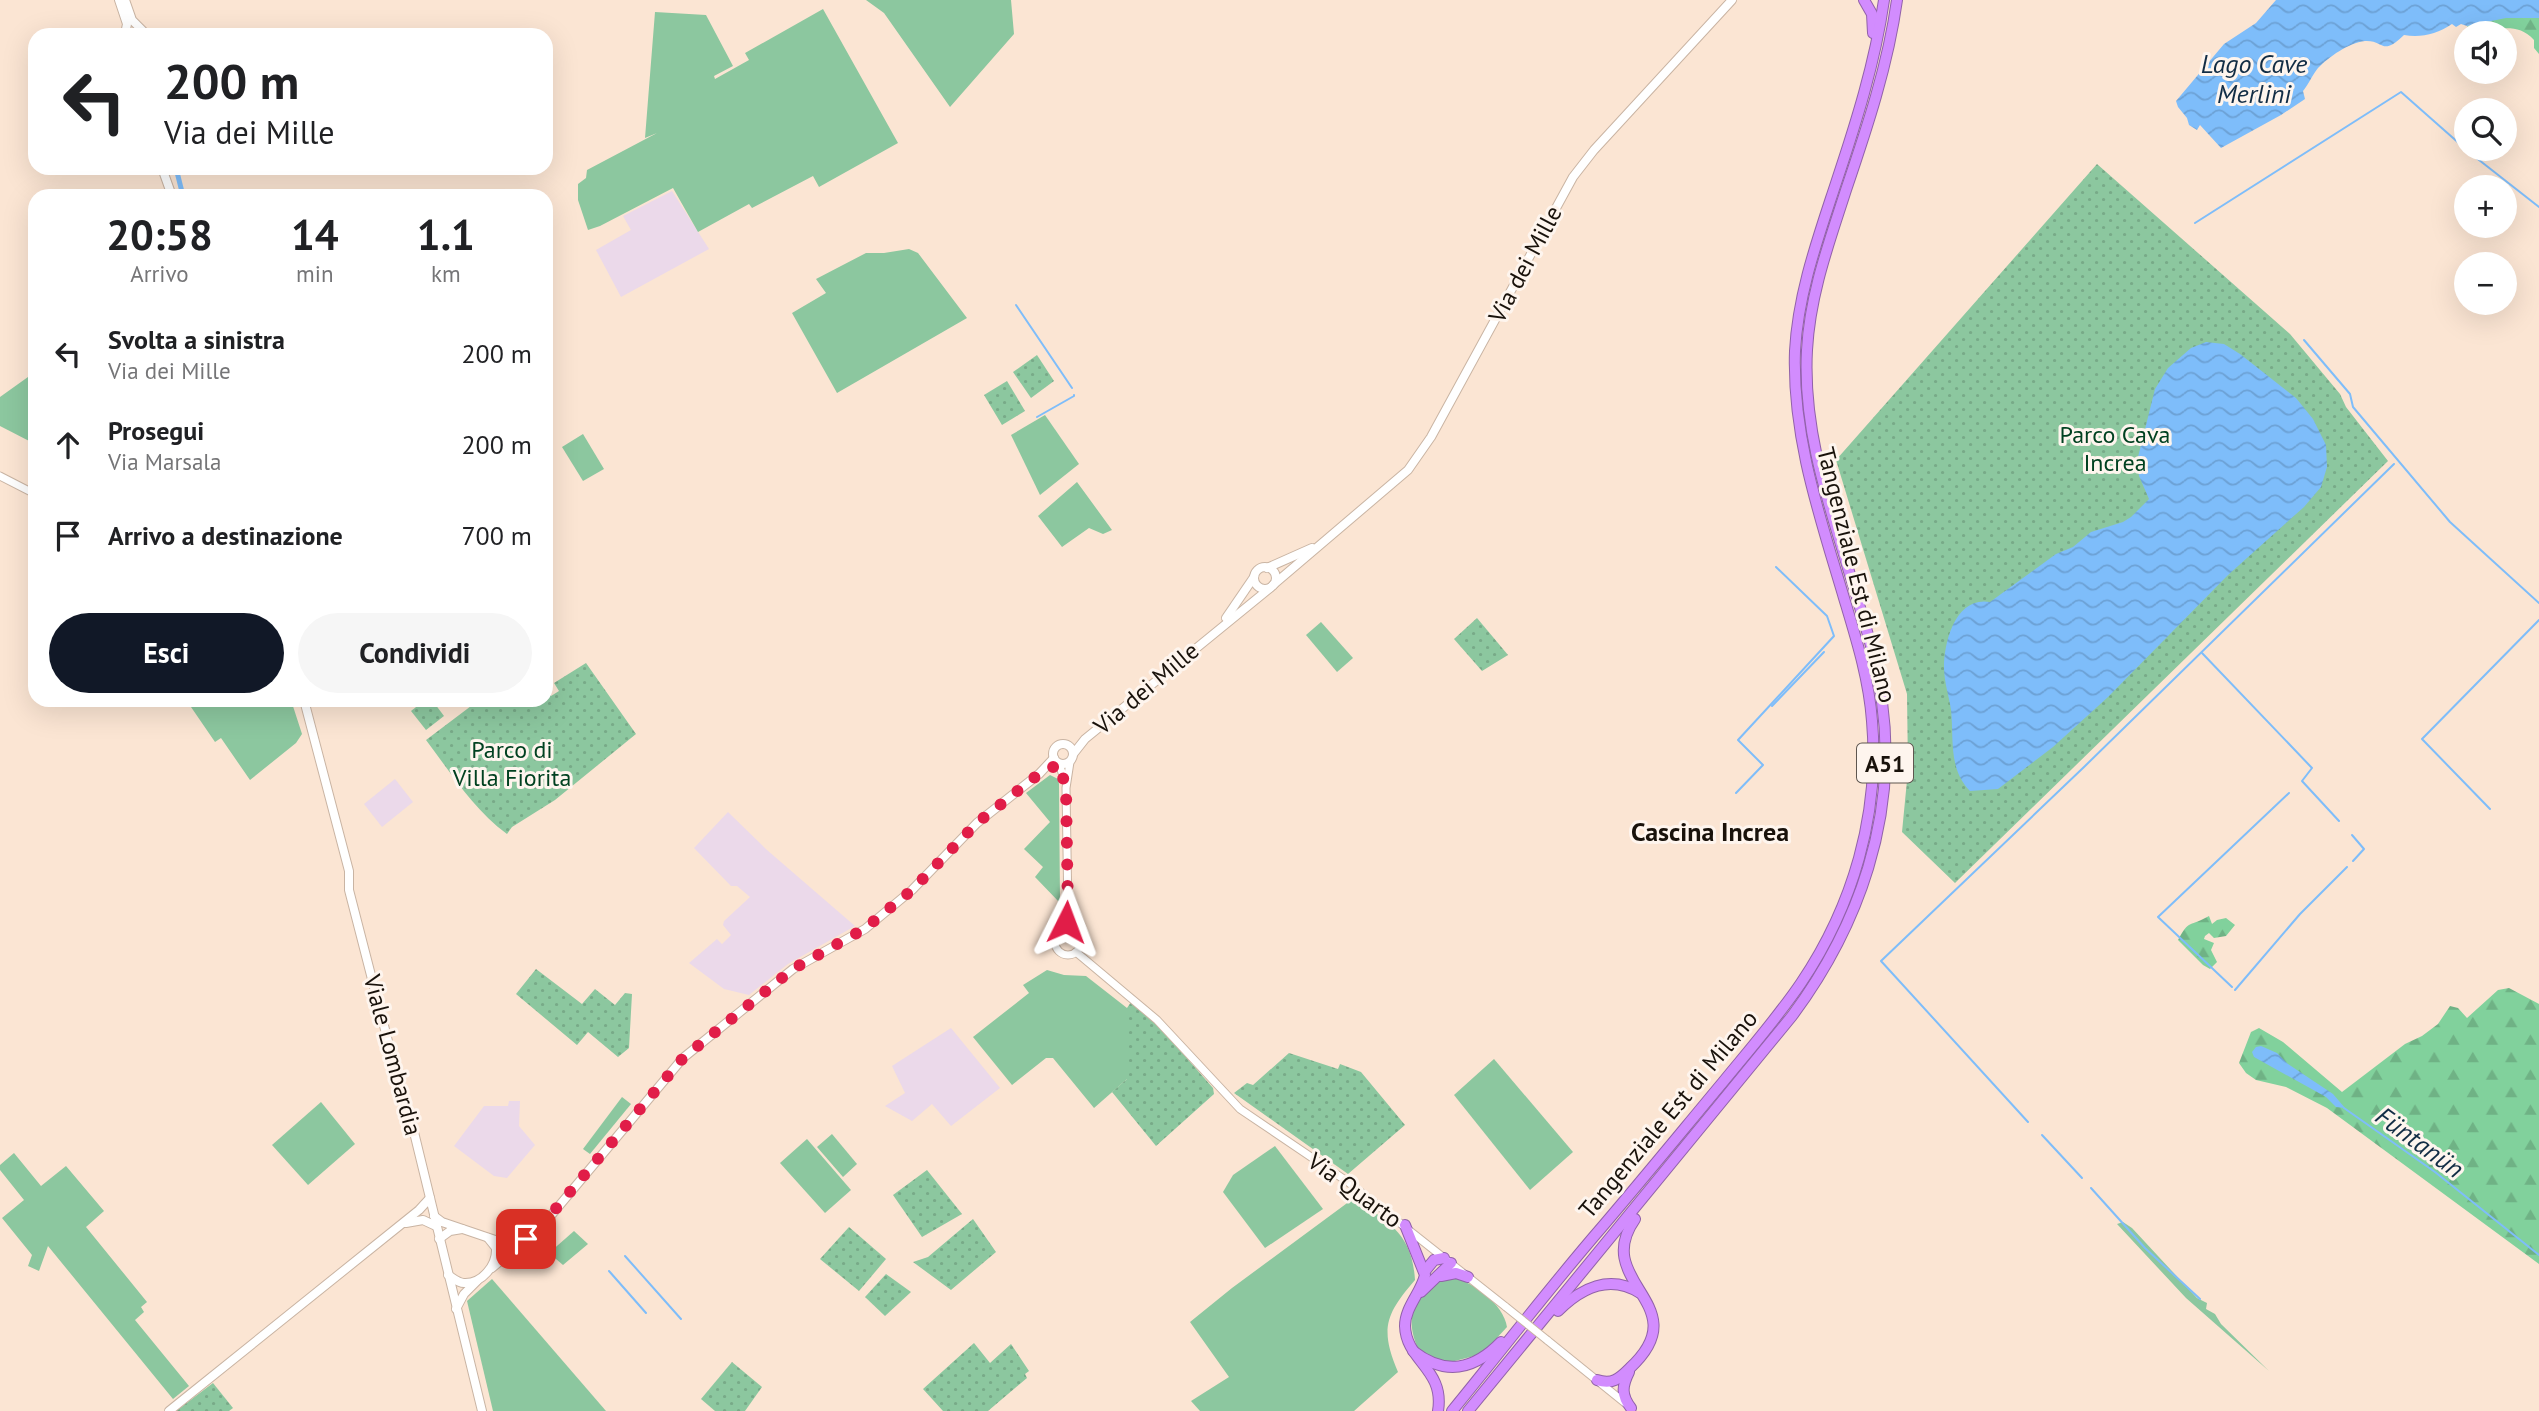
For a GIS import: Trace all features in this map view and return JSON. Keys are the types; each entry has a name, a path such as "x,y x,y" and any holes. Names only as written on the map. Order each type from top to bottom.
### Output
{"highway":[{"path":"1864,0 1873,17 1875,54"},
{"name":"Tangenziale Est di Milano","path":"1452,1411 1794,993 1833,928 1861,854 1872,777 1873,734 1869,696 1859,649 1803,451 1796,401 1795,359 1798,318 1808,270 1858,117 1875,54 1884,0"},
{"name":"Tangenziale Est di Milano","path":"1468,1411 1782,1030 1819,976 1854,910 1877,834 1885,770 1883,704 1872,650 1826,495 1814,444 1808,408 1808,335 1816,287 1872,110 1889,44 1896,0"},
{"path":"1616,1387 1650,1345 1654,1333 1652,1311 1624,1263 1624,1240 1631,1224 1676,1159"},
{"path":"1405,1226 1425,1271"},
{"path":"1413,1351 1433,1364 1450,1368 1484,1357 1501,1342 1586,1245"},
{"path":"1438,1411 1437,1384 1413,1351 1405,1326 1408,1312 1424,1280 1425,1271 1432,1261 1448,1260"},
{"path":"1414,1298 1438,1277 1448,1260"},
{"path":"1438,1277 1456,1273 1468,1277"},
{"path":"1528,1339 1573,1298 1595,1286 1617,1283 1643,1295"},
{"path":"1597,1380 1616,1387 1633,1409"}],"main road":[{"path":"120,0 127,24 126,28"},
{"path":"125,0 137,26 143,28"},
{"name":"Via dei Mille","path":"1057,762 1054,751 1058,746 1071,753 1413,464 1431,437 1570,181 1594,150 1732,0"},
{"path":"133,28 137,26"},
{"name":"Via dei Mille","path":"1267,568 1306,551 1332,534"},
{"path":"1267,568 1275,575 1271,586 1260,588 1255,584 1254,577 1259,569 1267,568"},
{"name":"Via dei Mille","path":"1210,635 1233,610 1254,577"},
{"name":"Viale Lombardia","path":"306,707 349,871 349,889 430,1198 482,1411"},
{"path":"456,1309 464,1294 482,1276 542,1225 683,1058 793,969 864,929 912,890 977,823 1039,774 1071,753"},
{"path":"170,1411 401,1226 430,1198"},
{"path":"419,1210 442,1222 507,1244 526,1239"},
{"path":"401,1226 433,1215"},
{"path":"423,1220 436,1226"},
{"path":"439,1239 450,1231 465,1229"},
{"path":"486,1237 496,1248 492,1268"},
{"path":"448,1275 460,1283 482,1276"}],"street":[{"path":"0,476 28,490"},
{"path":"1068,914 1080,940 1078,949 1066,955 1056,948 1056,936 1065,929 1068,914 1066,788 1071,753"},
{"path":"1057,762 1066,788"},
{"path":"1065,929 1077,933"},
{"name":"Via Quarto","path":"1078,949 1163,1027 1240,1109 1348,1182 1597,1380"}],"shaded area":[{"path":"672,191 709,249 621,297 596,250 631,230 623,216"},
{"path":"395,779 413,802 382,827 364,804"},
{"path":"728,812 767,850 855,926 788,964 749,995 724,989 689,963 717,939 722,944 731,935 723,925 724,921 750,897 737,886 731,886 694,848"},
{"path":"951,1028 1000,1088 951,1126 932,1104 912,1121 885,1106 905,1093 892,1066"},
{"path":"509,1101 520,1101 519,1126 535,1145 507,1178 494,1176 454,1146 484,1106 508,1106"}],"green space":[{"path":"866,0 1011,0 1014,34 950,107 884,13"},
{"path":"2539,0 2539,54 2534,48 2534,40 2517,30 2517,21 2481,21"},
{"path":"823,9 898,143 819,187 813,176 752,208 749,204 698,232 673,188 588,230 578,200 578,184 586,178 587,170 657,133 645,138 655,12 706,15 733,66 714,76 715,79 749,60 745,53"},
{"name":"Parco Cava Increa","path":"2097,164 2290,334 2340,394 2346,407 2388,461 1955,883 1902,832 1908,770 1907,694 1836,460"},
{"path":"909,249 918,253 967,318 837,393 792,313 826,293 816,279 866,253"},
{"path":"1037,355 1054,381 1031,398 1013,372"},
{"path":"28,377 28,440 0,426 0,397"},
{"path":"1007,381 1025,411 1002,425 984,395"},
{"path":"1045,415 1079,464 1040,495 1011,435"},
{"path":"583,434 604,469 583,481 562,447"},
{"path":"1077,482 1112,530 1103,534 1089,528 1062,547 1038,516"},
{"path":"1477,618 1508,655 1482,671 1454,639"},
{"path":"1321,622 1353,658 1337,672 1306,635"},
{"name":"Parco di Villa Fiorita","path":"586,663 636,734 555,800 512,827 507,834 473,802 426,740 470,707 553,707 553,695 559,691 554,683"},
{"path":"191,707 293,707 302,734 296,743 250,780 221,738 215,742"},
{"path":"416,707 437,707 444,716 426,730 411,711"},
{"path":"1050,775 1058,779 1059,784 1060,903 1035,877 1043,867 1024,849 1050,822 1026,793"},
{"path":"2209,916 2212,924 2226,918 2235,925 2226,936 2214,938 2209,933 2205,936 2204,939 2214,943 2211,950 2217,962 2210,969 2178,940 2188,926"},
{"path":"536,969 582,1004 595,989 615,1005 625,993 632,994 629,1048 618,1057 588,1032 577,1045 516,994"},
{"path":"1047,970 1064,975 1086,976 1127,1008 1127,1079 1094,1108 1053,1058 1046,1058 1012,1085 973,1037 1029,993 1023,985"},
{"path":"2509,988 2539,1004 2539,1264 2327,1108 2286,1087 2256,1080 2246,1073 2239,1063 2251,1032 2259,1028 2283,1042 2342,1092 2405,1044 2438,1024 2450,1006 2458,1008 2467,1018 2498,990"},
{"path":"1131,1002 1155,1022 1213,1088 1214,1094 1156,1146 1112,1092 1127,1079 1127,1008"},
{"path":"1289,1053 1338,1069 1340,1064 1361,1072 1405,1125 1348,1174 1234,1093 1247,1083 1253,1085"},
{"path":"1494,1059 1573,1152 1530,1190 1454,1095"},
{"path":"622,1097 631,1104 590,1154 583,1149"},
{"path":"321,1102 355,1144 308,1185 272,1145"},
{"path":"832,1134 857,1164 843,1177 817,1147"},
{"path":"807,1139 851,1190 825,1213 780,1163"},
{"path":"1275,1146 1323,1209 1265,1248 1223,1192 1233,1175"},
{"path":"14,1153 41,1186 66,1166 104,1211 86,1227 147,1302 141,1307 144,1312 135,1320 189,1386 173,1399 48,1246 39,1271 28,1266 32,1255 2,1218 24,1200 0,1170 0,1165"},
{"path":"927,1170 962,1214 922,1237 893,1195"},
{"path":"1354,1198 1396,1231 1404,1240 1413,1264 1415,1280 1397,1303 1388,1323 1389,1344 1398,1372 1354,1411 1200,1411 1191,1401 1229,1377 1190,1322"},
{"path":"973,1219 996,1252 951,1290 913,1262 928,1257"},
{"path":"2123,1222 2132,1228 2197,1298 2207,1303 2206,1309 2215,1314 2221,1324 2269,1371 2186,1298 2117,1224"},
{"path":"849,1227 886,1259 859,1291 820,1259"},
{"path":"574,1231 588,1244 563,1265 549,1253"},
{"path":"886,1274 911,1292 885,1316 865,1297"},
{"path":"1450,1276 1468,1283 1486,1295 1500,1310 1507,1327 1482,1354 1443,1364 1419,1351 1414,1338 1412,1315 1420,1297"},
{"path":"492,1279 606,1411 493,1411 467,1301"},
{"path":"974,1343 990,1363 1011,1344 1029,1371 1025,1374 1027,1378 988,1411 943,1411 923,1389"},
{"path":"732,1362 762,1387 745,1411 715,1411 701,1399"},
{"path":"213,1383 233,1408 229,1411 176,1411"}],"water":[{"name":"Lago Cave Merlini","path":"2276,0 2539,0 2539,18 2454,21 2454,26 2429,34 2404,35 2387,46 2371,41 2352,45 2333,55 2318,68 2303,91 2305,99 2221,148 2200,125 2197,130 2189,125 2176,101 2224,44 2256,23"},
{"path":"2206,342 2224,344 2240,354 2296,398 2313,419 2326,445 2327,467 2321,487 2304,507 2228,575 2108,697 2053,747 1998,789 1970,791 1955,763 1951,710 1944,673 1946,645 1954,622 1968,606 1978,602 1990,602 2091,532 2131,517 2149,499 2139,476 2138,457 2155,389 2168,368 2191,348"},
{"path":"2261,1046 2277,1053 2288,1064 2333,1094 2345,1108 2336,1107 2326,1097 2254,1057 2252,1052"}],"waterway":[{"path":"2195,223 2401,92 2454,139"},
{"path":"2480,161 2539,207"},
{"path":"178,175 181,189"},
{"path":"1016,305 1072,388"},
{"path":"2304,340 2350,394 2353,407 2450,522 2539,603"},
{"path":"1037,417 1074,395"},
{"path":"2028,1122 1881,961 2394,464"},
{"path":"1736,793 1763,765 1738,740 1834,636 1827,616 1776,567"},
{"path":"2490,809 2422,739 2539,620"},
{"path":"1772,706 1824,652"},
{"path":"2202,653 2312,768 2302,781 2339,821"},
{"path":"2232,987 2158,917 2289,793"},
{"path":"2352,835 2364,849 2353,861"},
{"path":"2235,990 2300,914 2347,867"},
{"name":"Füntanün","path":"2344,1108 2435,1172 2539,1255"},
{"path":"2042,1135 2082,1178"},
{"path":"2091,1188 2145,1248 2200,1299"},
{"path":"625,1256 681,1319"},
{"path":"609,1271 646,1313"}],"district":[{"name":"Cascina Increa","path":"1710,831"}],"route":[{"path":"526,1239 542,1225 683,1058 793,969 864,929 912,890 977,823 1039,774 1059,764 1066,788 1066,922"}]}
